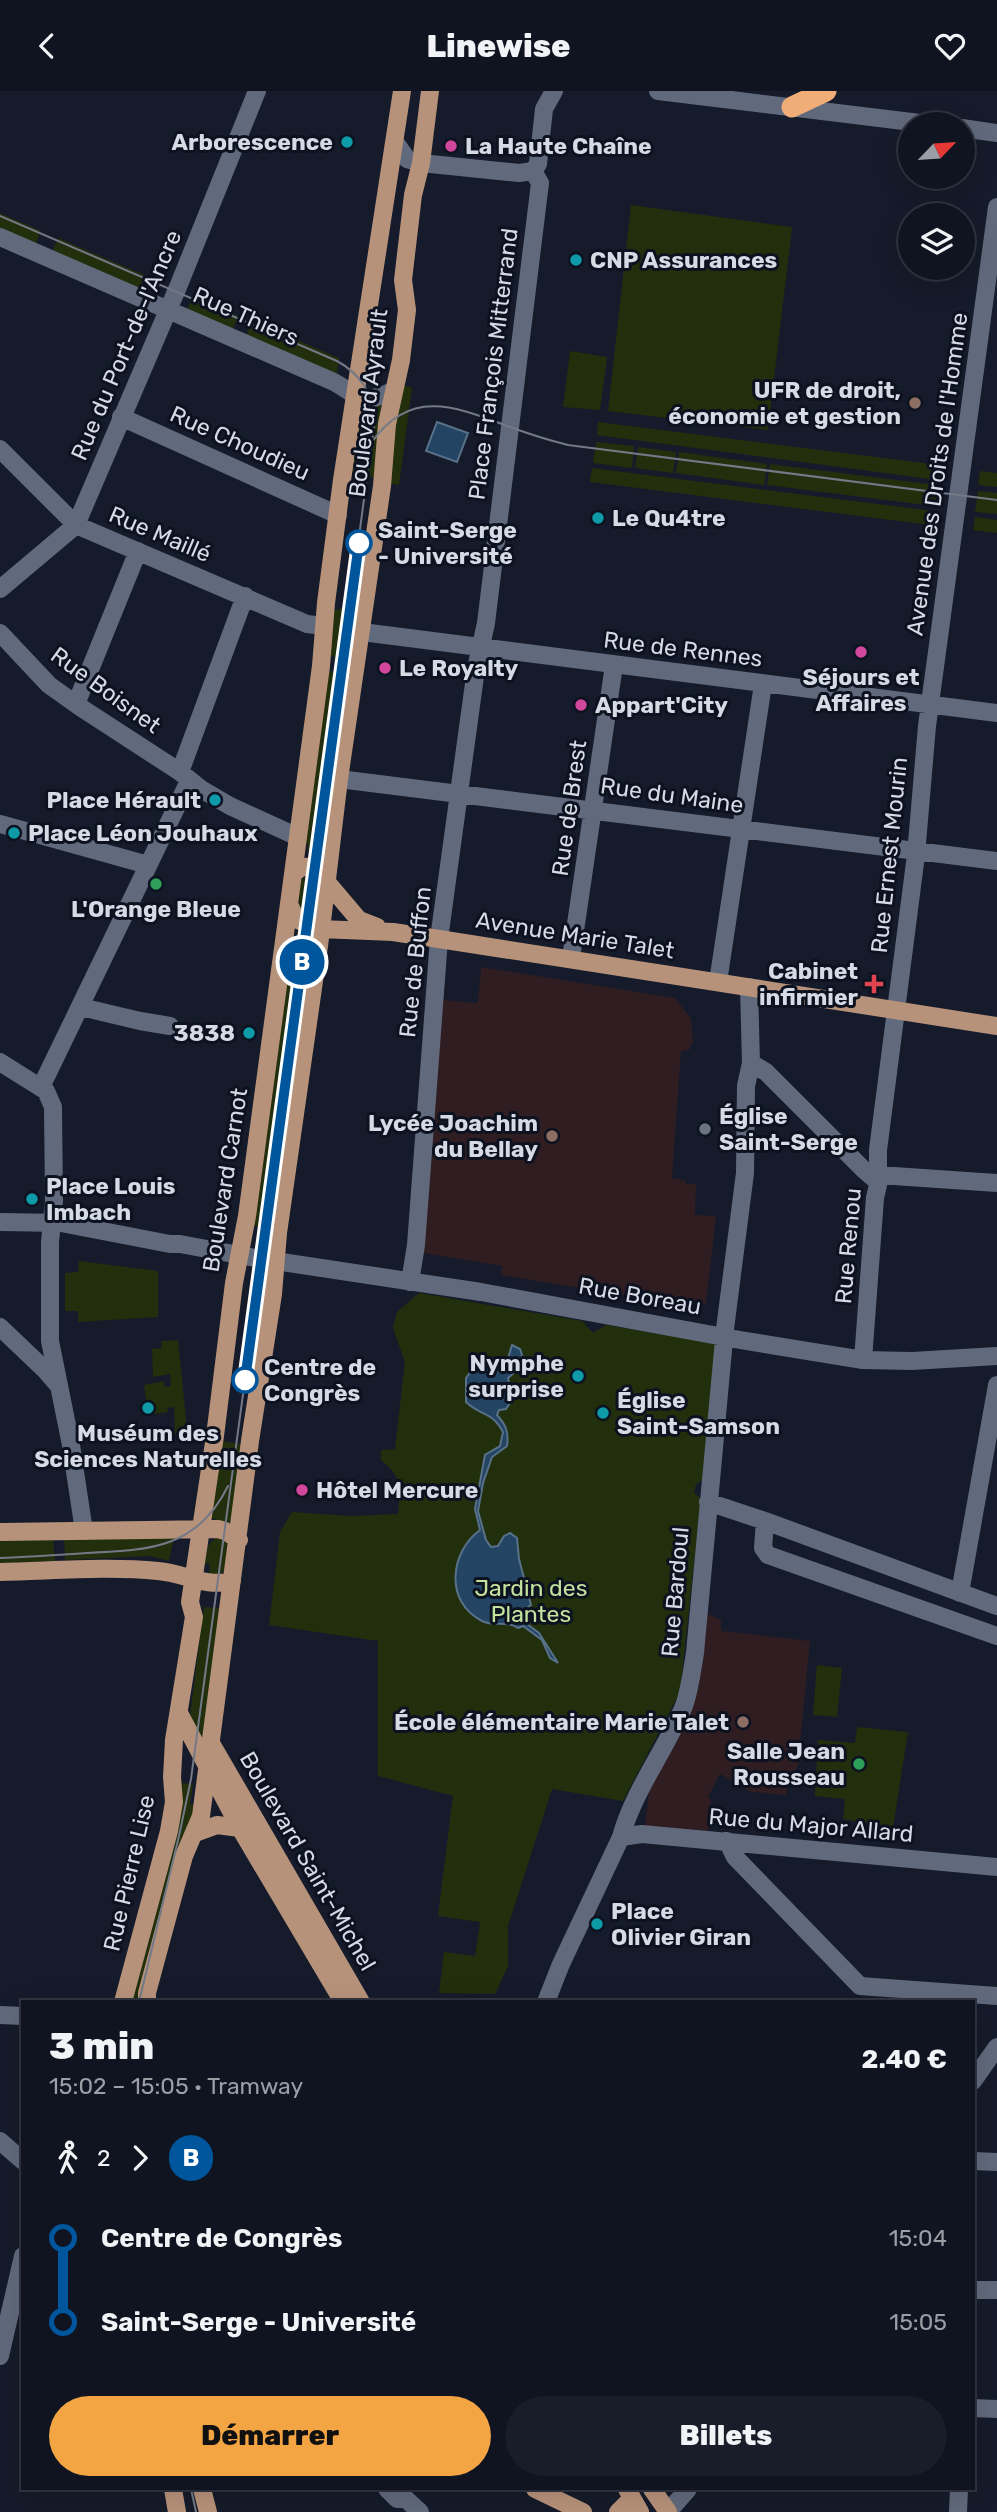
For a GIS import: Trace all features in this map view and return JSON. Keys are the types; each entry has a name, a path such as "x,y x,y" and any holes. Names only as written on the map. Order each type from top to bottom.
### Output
{"highway":[{"path":"792,107 826,91"}],"main road":[{"name":"Boulevard Ayrault","path":"298,837 338,515 402,91"},
{"name":"Boulevard Ayrault","path":"320,929 382,486 387,424 401,360 407,310 403,280 429,91"},
{"name":"Boulevard Carnot","path":"193,1579 204,1533 206,1497 238,1255 247,1216 289,904 300,870 298,837"},
{"name":"Avenue Marie Talet","path":"300,870 315,867 359,920 393,933"},
{"path":"0,1572 123,1569 160,1571 211,1584 232,1581 320,929 300,921 289,904"},
{"name":"Avenue Marie Talet","path":"320,929 393,933 439,939 997,1026"},
{"path":"174,1529 193,1514 206,1497"},
{"path":"0,1532 174,1529 204,1533 225,1531 239,1540"},
{"path":"179,1713 194,1618 190,1602 193,1579"},
{"name":"Boulevard Saint-Michel","path":"208,1771 232,1581"},
{"name":"Boulevard Saint-Michel","path":"179,1713 240,1828 342,2000"},
{"name":"Rue Pierre Lise","path":"124,2000 169,1831 174,1802 173,1750 179,1713"},
{"name":"Boulevard Saint-Michel","path":"212,1745 360,2000"},
{"name":"Rue Pierre Lise","path":"147,2000 184,1856 201,1816 208,1771"},
{"path":"195,1833 217,1825 240,1828"},
{"path":"173,2490 177,2512"},
{"path":"202,2490 208,2512"},
{"path":"537,2490 575,2510"},
{"path":"653,2490 668,2512"},
{"path":"618,2512 633,2500"}],"street":[{"name":"Rue du Port-de-l'Ancre","path":"0,589 76,525 257,91"},
{"path":"395,142 407,159 421,163 519,173 533,171 538,164 544,109 554,91"},
{"path":"658,91 898,120"},
{"path":"975,130 997,133"},
{"name":"Place François Mitterrand","path":"481,649 514,407 540,183 533,171"},
{"name":"Avenue des Droits de l'Homme","path":"931,705 997,208"},
{"name":"Rue Thiers","path":"0,237 334,382 355,398"},
{"path":"355,398 372,399 393,391"},
{"name":"Rue Choudieu","path":"121,417 338,515"},
{"name":"Rue Maillé","path":"0,449 76,525 307,624 324,626"},
{"path":"76,704 138,551"},
{"path":"41,1087 148,865 184,776 245,596"},
{"name":"Rue de Rennes","path":"362,632 997,713"},
{"name":"Rue Boisnet","path":"0,633 50,685 184,776"},
{"name":"Rue de Buffon","path":"411,1282 439,939 481,649"},
{"name":"Rue de Brest","path":"571,958 614,665"},
{"path":"718,982 763,684"},
{"name":"Rue Ernest Mourin","path":"895,1011 916,851 931,705"},
{"path":"184,776 230,806 298,837"},
{"name":"Rue du Maine","path":"340,779 997,862"},
{"path":"0,824 148,865"},
{"name":"Rue Bardoul","path":"621,1837 627,1816 678,1719 687,1695 695,1653 708,1502 745,1173 746,1086 751,1063 749,987"},
{"path":"81,1007 170,1025"},
{"name":"Rue Renou","path":"863,1360 878,1150 895,1011"},
{"path":"0,1062 49,1094 54,1112 50,1341 85,1531"},
{"path":"751,1063 766,1072 864,1170 878,1178 997,1183"},
{"path":"0,1222 52,1222"},
{"name":"Rue Boreau","path":"52,1222 863,1360 912,1361 997,1356"},
{"path":"0,1327 46,1370 59,1387"},
{"path":"22,1349 38,1347 50,1341"},
{"path":"960,1594 997,1385"},
{"path":"708,1502 997,1606"},
{"path":"765,1521 763,1548 768,1555 997,1636"},
{"name":"Rue du Major Allard","path":"621,1837 642,1834 997,1867"},
{"path":"547,2000 621,1837"},
{"path":"727,1841 735,1857 860,1986 945,1998 997,1996"},
{"path":"0,2015 21,2016"},
{"path":"975,2078 997,2047"},
{"path":"0,2141 21,2159"},
{"path":"975,2161 997,2162"},
{"path":"0,2356 21,2266"},
{"path":"975,2290 997,2290"},
{"path":"975,2408 997,2409"},
{"path":"668,2512 687,2490"},
{"path":"958,2512 959,2490"},
{"path":"391,2500 406,2500 420,2512"}],"shaded area":[{"name":"Lycée Joachim du Bellay","path":"481,967 675,998 691,1019 693,1042 689,1050 681,1051 672,1178 686,1181 686,1184 696,1184 695,1215 716,1216 706,1303 698,1307 501,1275 502,1266 423,1253 441,1000 478,1003"},
{"name":"École élémentaire Marie Talet","path":"706,1613 721,1620 721,1631 810,1641 798,1766 788,1782 786,1795 751,1792 720,1774 708,1797 711,1799 708,1831 645,1826 650,1783"}],"green space":[{"path":"631,205 792,227 768,430 608,411"},
{"path":"0,213 41,231 35,245 0,230"},
{"path":"58,238 156,280 148,293 52,252"},
{"path":"193,296 238,316 233,329 187,310"},
{"path":"252,321 339,358 337,373 334,372 334,375 246,336"},
{"path":"570,351 607,357 600,410 563,407"},
{"path":"400,384 412,388 399,485 387,483"},
{"path":"383,401 374,478 357,479 357,476 352,475 361,406"},
{"path":"598,422 947,466 945,481 597,435"},
{"path":"596,442 634,446 632,468 593,463"},
{"path":"638,447 676,452 673,473 635,468"},
{"path":"679,452 767,464 764,485 676,473"},
{"path":"770,464 944,486 941,507 767,485"},
{"path":"592,468 941,512 939,526 590,482"},
{"path":"980,471 997,473 997,487 978,485"},
{"path":"978,491 997,493 997,514 975,512"},
{"path":"975,517 997,520 997,533 973,530"},
{"path":"340,608 358,613 349,659 330,656 334,610"},
{"path":"331,671 347,675 322,859 319,862 307,849 308,844 304,844 328,673"},
{"path":"307,876 316,879 316,885 319,885 314,916 311,919 299,908 300,902 297,902 299,882"},
{"path":"290,949 306,951 309,954 272,1227 266,1229 253,1225"},
{"path":"79,1261 158,1271 158,1317 78,1322 78,1311 65,1311 65,1273 78,1272"},
{"name":"Jardin des Plantes","path":"419,1293 582,1321 593,1333 606,1325 717,1344 703,1480 696,1484 694,1493 701,1498 680,1692 623,1801 552,1789 508,1926 508,1966 495,1994 439,1993 444,1952 475,1956 480,1922 438,1916 453,1796 378,1776 378,1641 269,1625 280,1532 292,1512 351,1516 398,1514 397,1478 381,1460 381,1450 395,1449 405,1362 393,1328 397,1312"},
{"path":"178,1340 187,1432 175,1434 174,1407 167,1408 168,1412 148,1415 144,1385 164,1381 165,1387 171,1386 170,1374 153,1377 152,1349 162,1348 161,1341"},
{"path":"221,1441 245,1447 237,1524 211,1519"},
{"path":"174,1537 169,1561 150,1556 65,1560 64,1538"},
{"path":"53,1538 55,1561 0,1564 0,1540"},
{"path":"217,1538 228,1542 226,1548 229,1549 224,1571 215,1575 209,1573 210,1564 205,1563 209,1545"},
{"path":"204,1607 221,1608 203,1742 190,1715"},
{"path":"817,1665 842,1668 837,1717 813,1715"},
{"name":"Salle Jean Rousseau","path":"857,1727 908,1732 893,1828 843,1819 845,1799 815,1796 818,1740 855,1743"},
{"path":"181,1783 193,1784 190,1804 198,1806 143,2000 129,2000"}],"water":[{"path":"437,422 468,433 457,462 426,451"},
{"path":"512,1345 520,1349 521,1362 508,1378 512,1400 506,1409 499,1410 497,1415 506,1429 507,1446 492,1457 483,1483 478,1511 486,1540 491,1547 498,1546 504,1536 510,1533 517,1538 519,1559 531,1605 521,1612 529,1623 527,1624 539,1633 558,1663 550,1658 542,1640 523,1626 518,1628 509,1624 487,1623 470,1613 461,1602 457,1590 457,1563 470,1539 480,1530 475,1509 485,1455 500,1446 503,1432 491,1417 466,1402 466,1378 474,1367 504,1372"}],"tram line":[{"path":"0,216 337,361 352,371 364,385 375,418 191,1779 139,2000"},
{"path":"372,442 387,424 403,413 436,406 472,413 568,445 997,500"},
{"name":"B","path":"245,1380 359,543"},
{"path":"0,1558 131,1550 169,1542 202,1523 216,1507 228,1486"},
{"path":"191,2490 196,2512"}],"place":[{"name":"Arborescence","path":"347,142"},
{"name":"La Haute Chaîne","path":"451,146"},
{"name":"CNP Assurances","path":"576,260"},
{"name":"UFR de droit, économie et gestion","path":"915,403"},
{"name":"Le Qu4tre","path":"598,518"},
{"name":"Saint-Serge - Université","path":"359,543"},
{"name":"Séjours et Affaires","path":"861,652"},
{"name":"Le Royalty","path":"385,668"},
{"name":"Appart'City","path":"581,705"},
{"name":"Place Hérault","path":"215,800"},
{"name":"Place Léon Jouhaux","path":"14,833"},
{"name":"L'Orange Bleue","path":"156,884"},
{"name":"Cabinet infirmier","path":"874,984"},
{"name":"3838","path":"249,1033"},
{"name":"Église Saint-Serge","path":"705,1129"},
{"name":"Lycée Joachim du Bellay","path":"552,1136"},
{"name":"Place Louis Imbach","path":"32,1199"},
{"name":"Nymphe surprise","path":"578,1376"},
{"name":"Centre de Congrès","path":"245,1380"},
{"name":"Muséum des Sciences Naturelles","path":"148,1408"},
{"name":"Église Saint-Samson","path":"603,1413"},
{"name":"Hôtel Mercure","path":"302,1490"},
{"name":"École élémentaire Marie Talet","path":"743,1722"},
{"name":"Salle Jean Rousseau","path":"859,1764"},
{"name":"Place Olivier Giran","path":"597,1924"}]}
